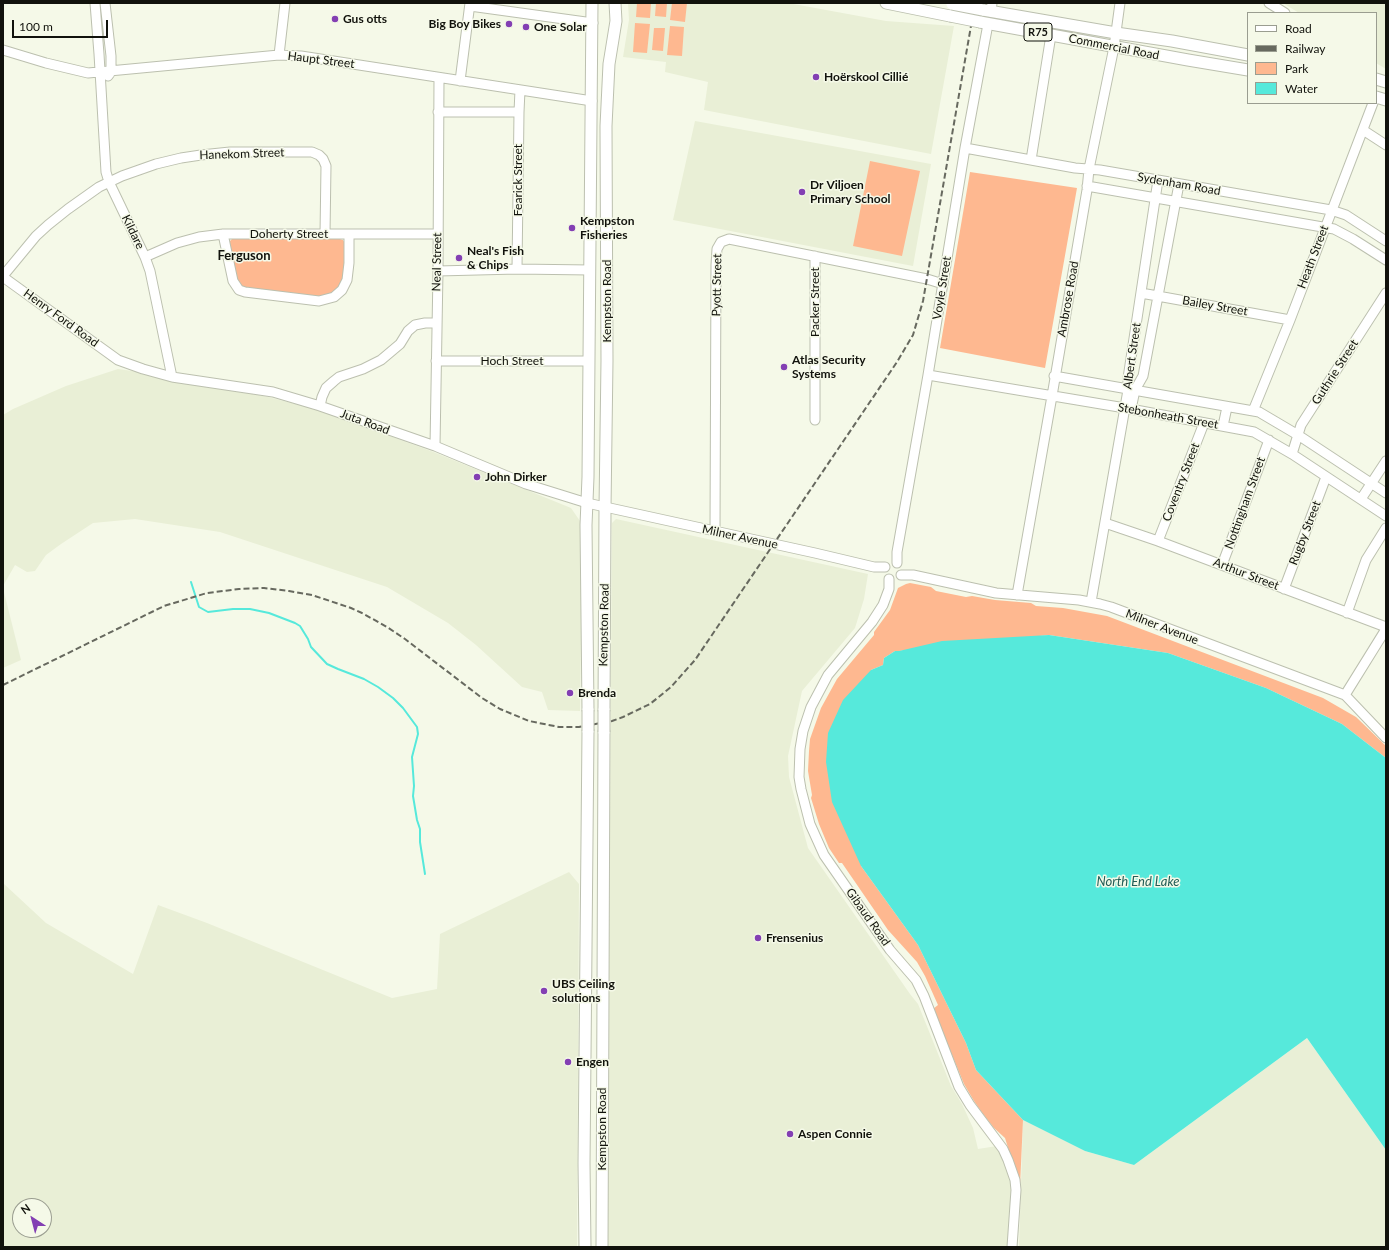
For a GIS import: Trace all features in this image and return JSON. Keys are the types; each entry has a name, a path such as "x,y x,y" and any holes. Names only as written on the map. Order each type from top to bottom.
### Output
{"main road":[{"name":"Kempston Road","path":"585,1247 584,1163 588,731 586,525 588,463 592,3"},
{"name":"Kempston Road","path":"602,1247 607,361 606,126 609,64 616,21 615,3"},
{"name":"Commercial Road","path":"886,3 984,23 1247,70"},
{"name":"Commercial Road","path":"949,4 989,8 1116,33 1172,41 1247,55"}],"street":[{"name":"Kildare","path":"94,3 99,54 106,172 109,182 145,257 157,303 172,377"},
{"path":"101,88 111,72 111,56 105,3"},
{"path":"279,55 285,3"},
{"name":"Ambrose Road","path":"1017,595 1052,396 1054,376 1089,169 1114,47 1120,3"},
{"path":"1269,3 1283,12"},
{"path":"460,81 470,4 593,23"},
{"name":"Voyle Street","path":"893,571 943,284 984,23"},
{"path":"1031,160 1052,35"},
{"name":"Haupt Street","path":"3,50 46,63 88,73 279,55 300,56 592,101"},
{"name":"Neal Street","path":"434,446 438,271 439,78"},
{"name":"Fearick Street","path":"517,270 518,112 520,90"},
{"name":"Heath Street","path":"1253,411 1290,320 1373,104"},
{"path":"438,112 518,112"},
{"path":"1363,130 1386,145"},
{"name":"Sydenham Road","path":"965,148 1075,168 1158,180 1332,210 1346,215 1386,241"},
{"name":"Hanekom Street","path":"3,276 36,236 48,225 85,197 109,182 156,164 201,154 230,152 312,152 322,157 326,166 325,234"},
{"name":"Albert Street","path":"1091,602 1128,409 1131,390 1128,378 1158,180"},
{"name":"Albert Street","path":"1131,390 1143,376 1179,184"},
{"name":"Sydenham Road","path":"1087,186 1325,227 1342,232 1386,260"},
{"path":"223,234 233,281 239,290 319,301 334,297 342,290 347,280 349,263 349,235"},
{"name":"Doherty Street","path":"145,257 178,243 200,237 223,234 437,234"},
{"name":"Pyott Street","path":"715,531 717,249 721,242 729,239 927,279 943,284"},
{"name":"Packer Street","path":"815,256 815,420"},
{"path":"438,271 590,270"},
{"name":"Henry Ford Road","path":"3,276 118,360"},
{"name":"Bailey Street","path":"1141,293 1290,320"},
{"name":"Guthrie Street","path":"1292,454 1301,425 1386,293"},
{"path":"320,406 326,388 339,377 363,369 381,360 400,344 408,331 415,325 436,323"},
{"name":"Juta Road","path":"118,360 172,377 272,392 320,406 434,446 526,484 605,508"},
{"name":"Hoch Street","path":"436,361 588,361"},
{"name":"Stebonheath Street","path":"928,374 1248,430 1269,440 1292,454 1386,516"},
{"name":"Stebonheath Street","path":"1054,376 1264,414 1386,493"},
{"path":"1223,426 1227,407"},
{"name":"Coventry Street","path":"1158,541 1204,423"},
{"name":"Nottingham Street","path":"1222,565 1269,440"},
{"path":"1361,499 1386,461"},
{"name":"Rugby Street","path":"1284,589 1326,477"},
{"name":"Milner Avenue","path":"605,508 815,552 874,567 986,591 1091,602 1111,607 1345,695 1386,738"},
{"name":"Arthur Street","path":"1105,523 1158,541 1386,628"},
{"path":"1347,613 1366,560 1386,528"},
{"name":"Gibaud Road","path":"893,571 889,589 883,605 875,618 828,675 811,707 803,731 800,749 799,776 801,789 810,824 824,855 889,948 916,980 924,996 959,1087 1008,1160 1015,1180 1016,1190 1012,1247"},
{"path":"1345,695 1386,628"}],"shaded area":[{"name":"Hoërskool Cillié","path":"628,3 788,3 886,21 954,26 931,154 704,110 708,82 665,72 666,62 623,57 629,20"},
{"path":"1283,3 1386,3 1386,69 1377,64 1377,12 1297,12"},
{"name":"Dr Viljoen Primary School","path":"695,121 931,164 913,266 673,220"},
{"path":"118,369 153,374 268,397 315,409 431,451 571,508 580,521 582,572 580,711 548,710 542,692 522,687 476,645 448,623 387,587 220,532 135,519 93,523 46,555 35,571 27,572 15,565 3,586 3,415 13,409 66,386"},
{"path":"616,519 868,574 864,599 855,628 802,691 788,756 789,777 808,848 918,1004 951,1086 962,1104 973,1128 978,1149 997,1146 1014,1180 1010,1247 607,1247 612,523"},
{"path":"3,588 21,660 3,668"},
{"path":"569,872 579,884 577,1247 3,1247 3,883 46,923 133,974 158,905 207,923 392,998 437,989 440,934"},
{"path":"1307,1038 1386,1150 1386,1247 1019,1247 1023,1120 1085,1151 1134,1165"}],"green space":[{"path":"637,3 651,3 650,18 636,17"},
{"path":"656,3 667,3 666,17 655,16"},
{"path":"672,3 687,3 685,22 670,20"},
{"path":"635,23 650,24 647,53 633,52"},
{"path":"670,26 684,27 682,56 667,55"},
{"path":"654,28 665,28 663,51 652,50"},
{"path":"870,161 920,171 902,256 853,246"},
{"path":"970,172 1077,188 1045,368 940,348"},
{"path":"233,238 336,238 343,240 346,245 345,275 340,286 332,294 323,297 243,288 237,284 229,244"},
{"path":"910,583 931,587 936,591 966,597 972,596 995,600 1031,603 1036,606 1063,608 1107,616 1323,698 1356,717 1386,746 1386,758 1342,724 1266,688 1168,653 1049,635 895,651 884,658 883,665 871,670 861,866 918,945 966,1043 976,1070 1023,1120 1020,1186 1005,1138 994,1128 983,1114 964,1084 933,1009 938,1005 925,976 917,962 888,930 842,863 839,863 829,848 819,824 811,798 812,795 808,771 810,739 821,708 837,679 874,635 874,632 890,610 898,588"}],"water":[{"name":"North End Lake","path":"1049,635 1168,653 1266,688 1342,724 1386,758 1386,1150 1307,1038 1134,1165 1085,1151 1023,1120 976,1070 966,1043 918,945 861,866 832,802 826,762 828,733 843,700 871,670 883,665 884,658 895,651 942,641"}],"waterway":[{"path":"191,582 199,607 208,612 233,609 250,609 269,613 295,623 300,626 311,647 327,664 364,679 378,687 393,698 403,708 417,727 418,734 412,757 414,786 413,796 420,829 420,842 425,874"}],"railway":[{"path":"3,685 164,606 207,593 264,588 312,595 362,613 405,639 482,698 500,709 529,721 559,727 579,727 612,721 650,704 671,687 695,660 897,362 913,335 923,301 975,3"}],"place":[{"name":"Gus otts","path":"335,19"},
{"name":"Big Boy Bikes","path":"509,24"},
{"name":"One Solar","path":"526,27"},
{"name":"Hoërskool Cillié","path":"816,77"},
{"name":"Dr Viljoen Primary School","path":"802,192"},
{"name":"Kempston Fisheries","path":"572,228"},
{"name":"Neal's Fish & Chips","path":"459,258"},
{"name":"Atlas Security Systems","path":"784,367"},
{"name":"John Dirker","path":"477,477"},
{"name":"Brenda","path":"570,693"},
{"name":"Frensenius","path":"758,938"},
{"name":"UBS Ceiling solutions","path":"544,991"},
{"name":"Engen","path":"568,1062"},
{"name":"Aspen Connie","path":"790,1134"}],"district":[{"name":"Ferguson","path":"244,256"}]}
